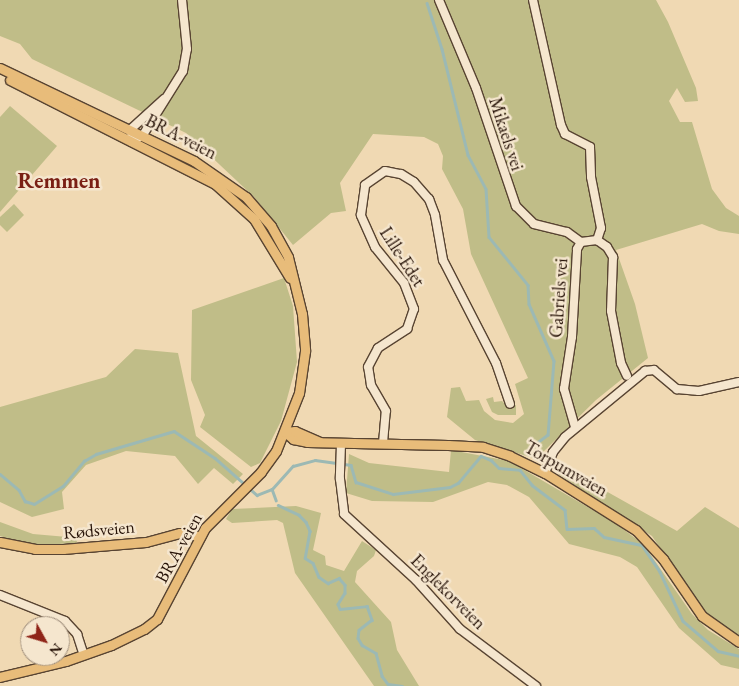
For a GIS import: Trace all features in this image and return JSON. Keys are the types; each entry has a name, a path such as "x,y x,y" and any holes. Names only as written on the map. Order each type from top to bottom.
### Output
{"main road":[{"name":"BRA-veien","path":"0,68 143,135 214,172 252,203 271,226 288,257 304,329 304,369 285,432 268,464 216,515 200,536 157,619 136,634 84,655 0,677"},
{"name":"BRA-veien","path":"0,74 198,174 233,198 262,230 296,290"},
{"name":"Torpumveien","path":"285,432 293,439 321,442 483,447 510,456 545,473 643,536 663,558 702,616 739,642"},
{"name":"Rødsveien","path":"0,542 35,549 63,549 130,544 180,534 200,536"}],"street":[{"path":"164,99 143,135 132,142 130,129 164,99 178,82 187,60 182,0"},
{"name":"Mikaels vei","path":"439,0 476,88 516,206 534,224 567,232 581,242"},
{"path":"533,0 560,125 565,134 590,147 591,177 601,228 597,240 607,247 614,257 611,311 621,363 626,376"},
{"name":"Lille-Edet","path":"384,443 386,410 368,378 368,367 378,348 407,329 414,309 404,283 375,247 361,215 365,185 385,171 401,174 414,182 429,199 435,214 443,260 496,363 510,404"},
{"name":"Gabriels vei","path":"575,428 564,389 572,337 577,249 581,242 597,240"},
{"path":"545,473 553,452 575,428 645,370 654,370 677,389 699,391 739,382"},
{"name":"Englekorveien","path":"341,444 340,466 344,514 416,580 460,629 536,686"},
{"path":"0,595 65,621 77,634 84,655"}],"shaded area":[{"path":"0,0 656,0 668,22 696,88 698,101 685,102 677,88 669,101 680,122 692,122 712,189 726,208 739,216 739,234 719,231 702,224 616,250 635,304 648,358 596,400 536,459 475,440 447,417 451,388 460,387 466,401 479,400 484,411 495,420 513,423 524,414 515,384 528,378 471,254 463,209 442,169 443,156 438,144 424,137 373,134 340,183 346,211 331,213 293,245 254,197 186,133 32,59 20,44 0,36"},
{"path":"10,106 57,146 0,212 0,117"},
{"path":"14,204 24,215 7,232 0,225 0,217"},
{"path":"284,278 293,306 297,362 281,421 260,463 251,467 200,427 205,415 191,380 192,310"},
{"path":"135,349 178,353 196,436 243,474 233,484 214,468 198,484 175,456 126,451 86,465 62,492 64,509 32,517 0,502 0,407 106,377"},
{"path":"493,397 494,402 502,401 508,407 516,405 516,415 498,415 492,412 486,399"},
{"path":"451,450 509,461 615,523 643,544 692,614 708,630 739,649 739,669 721,665 679,628 637,567 620,557 569,544 529,497 507,485 488,482 433,502 372,501 346,493 349,454 369,463 449,472"},
{"path":"563,471 572,472 677,531 705,507 739,528 739,636 711,618 694,599 652,536 558,474"},
{"path":"296,506 321,513 313,550 325,556 326,565 344,571 362,541 376,550 374,556 357,571 355,582 391,622 397,650 419,686 374,686 295,573 283,523 277,520 232,523 226,519 232,509"},
{"path":"0,522 33,534 79,538 76,543 42,545 16,541 0,536"}],"waterway":[{"path":"427,3 442,49 468,155 486,189 489,237 528,285 529,304 554,361 548,435 532,447"},
{"path":"0,474 19,490 25,501 34,504 63,486 84,461 96,454 174,431 215,458 257,495 272,489 293,466 315,460 351,465 356,482 393,494 450,487 458,483 481,456 491,460 499,468 520,470 532,485 565,510 567,529 594,528 604,537 642,545 660,572 683,621 718,651 739,656"},
{"path":"272,489 276,500"},
{"path":"278,505 299,515 306,522 310,531 305,558 313,563 319,577 328,583 339,578 345,585 345,593 338,604 340,609 367,606 372,620 359,630 358,638 362,645 376,653 382,676 388,684 402,686"}],"district":[{"name":"Remmen","path":"59,181"}]}
